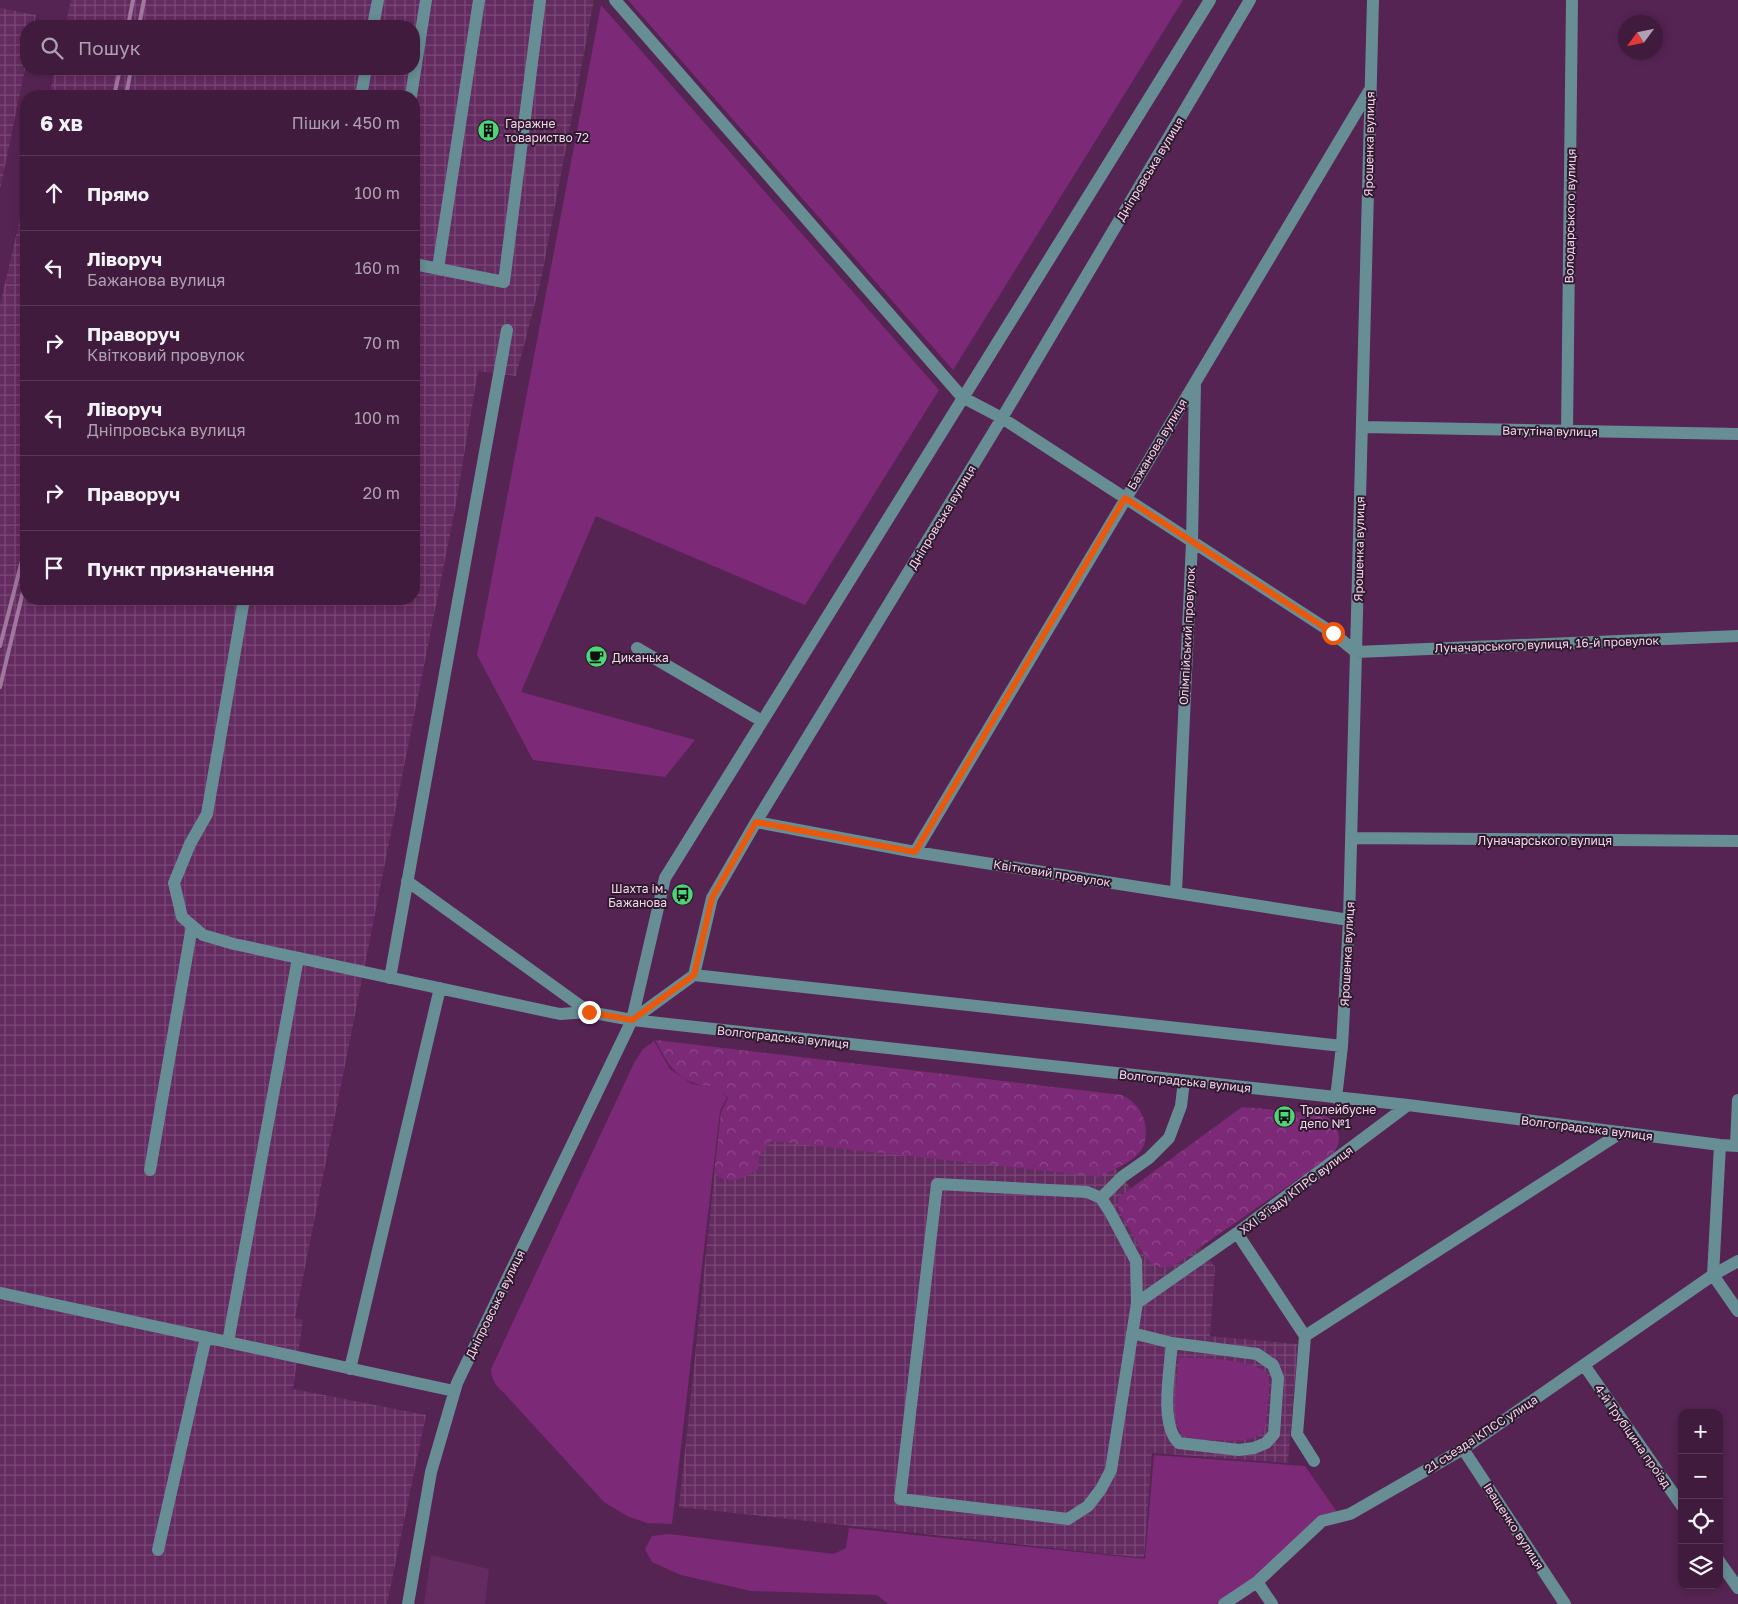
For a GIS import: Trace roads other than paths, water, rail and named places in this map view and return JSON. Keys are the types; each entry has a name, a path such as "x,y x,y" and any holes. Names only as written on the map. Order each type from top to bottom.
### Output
{"street":[{"path":"374,20 378,0"},
{"path":"420,36 426,0"},
{"path":"438,268 479,0"},
{"path":"420,265 504,282 540,0"},
{"path":"615,0 962,397 1002,418 1333,633 1356,652"},
{"name":"Дніпровська вулиця","path":"408,1604 431,1472 457,1383 632,1020 665,878 1210,0"},
{"name":"Дніпровська вулиця","path":"632,1020 694,975 712,898 756,822 1002,418 1250,0"},
{"name":"Ярошенка вулиця","path":"1336,1098 1342,1046 1352,838 1373,0"},
{"name":"Володарського вулиця","path":"1567,431 1572,0"},
{"path":"362,90 365,75"},
{"path":"411,90 414,75"},
{"name":"Бажанова вулиця","path":"915,852 1370,89"},
{"path":"390,978 507,330"},
{"name":"Олімпійський провулок","path":"1176,892 1192,542 1196,380"},
{"name":"Ватутіна вулиця","path":"1362,427 1738,434"},
{"path":"243,605 207,814 190,844 174,883 182,917 203,935 226,942 560,1014 589,1012"},
{"name":"Луначарського вулиця, 16-й провулок","path":"1356,652 1738,636"},
{"path":"637,648 762,721"},
{"name":"Квітковий провулок","path":"756,822 915,852 1349,920"},
{"name":"Луначарського вулиця","path":"1352,838 1738,841"},
{"path":"408,881 589,1012"},
{"path":"150,1170 192,926"},
{"path":"228,1342 298,958"},
{"path":"694,975 1342,1046"},
{"path":"350,1369 440,988"},
{"name":"Волгоградська вулиця","path":"589,1012 632,1020 1408,1106 1720,1145 1737,1145"},
{"path":"1101,1198 1122,1177 1149,1158 1169,1138 1181,1106 1184,1081"},
{"path":"1737,1145 1738,1100"},
{"name":"XXI З’їзду КПРС вулиця","path":"1137,1303 1237,1233 1408,1106"},
{"path":"1305,1336 1622,1132"},
{"path":"1720,1145 1713,1276 1738,1311"},
{"path":"937,1184 1087,1192 1101,1198 1124,1235 1136,1261 1137,1303 1111,1470 1101,1489 1088,1506 1068,1519 900,1499 937,1184"},
{"path":"1237,1233 1305,1336 1298,1434 1314,1460"},
{"name":"21 съезда КПСС улица","path":"1224,1604 1257,1582 1322,1521 1350,1514 1463,1449 1713,1276 1738,1261"},
{"path":"1,1293 454,1392"},
{"path":"1132,1333 1172,1343 1257,1354 1273,1365 1278,1378 1274,1434 1266,1443 1254,1448 1238,1450 1179,1443 1174,1439 1167,1417 1172,1343"},
{"path":"158,1550 206,1337"},
{"name":"4-й Трубіцина проїзд","path":"1584,1365 1678,1500"},
{"name":"Іващенко вулиця","path":"1463,1449 1566,1604"},
{"path":"1723,1567 1738,1588"},
{"path":"1257,1582 1272,1604"}],"railway":[{"path":"129,20 133,0"},
{"path":"140,20 144,0"},
{"path":"115,90 119,75"},
{"path":"127,90 130,75"},
{"path":"0,646 20,568"},
{"path":"0,687 20,604"}],"place":[{"name":"Гаражне товариство 72","path":"489,130"},
{"name":"Диканька","path":"596,657"},
{"name":"Шахта ім. Бажанова","path":"683,895"},
{"name":"Тролейбусне депо №1","path":"1284,1116"}]}
